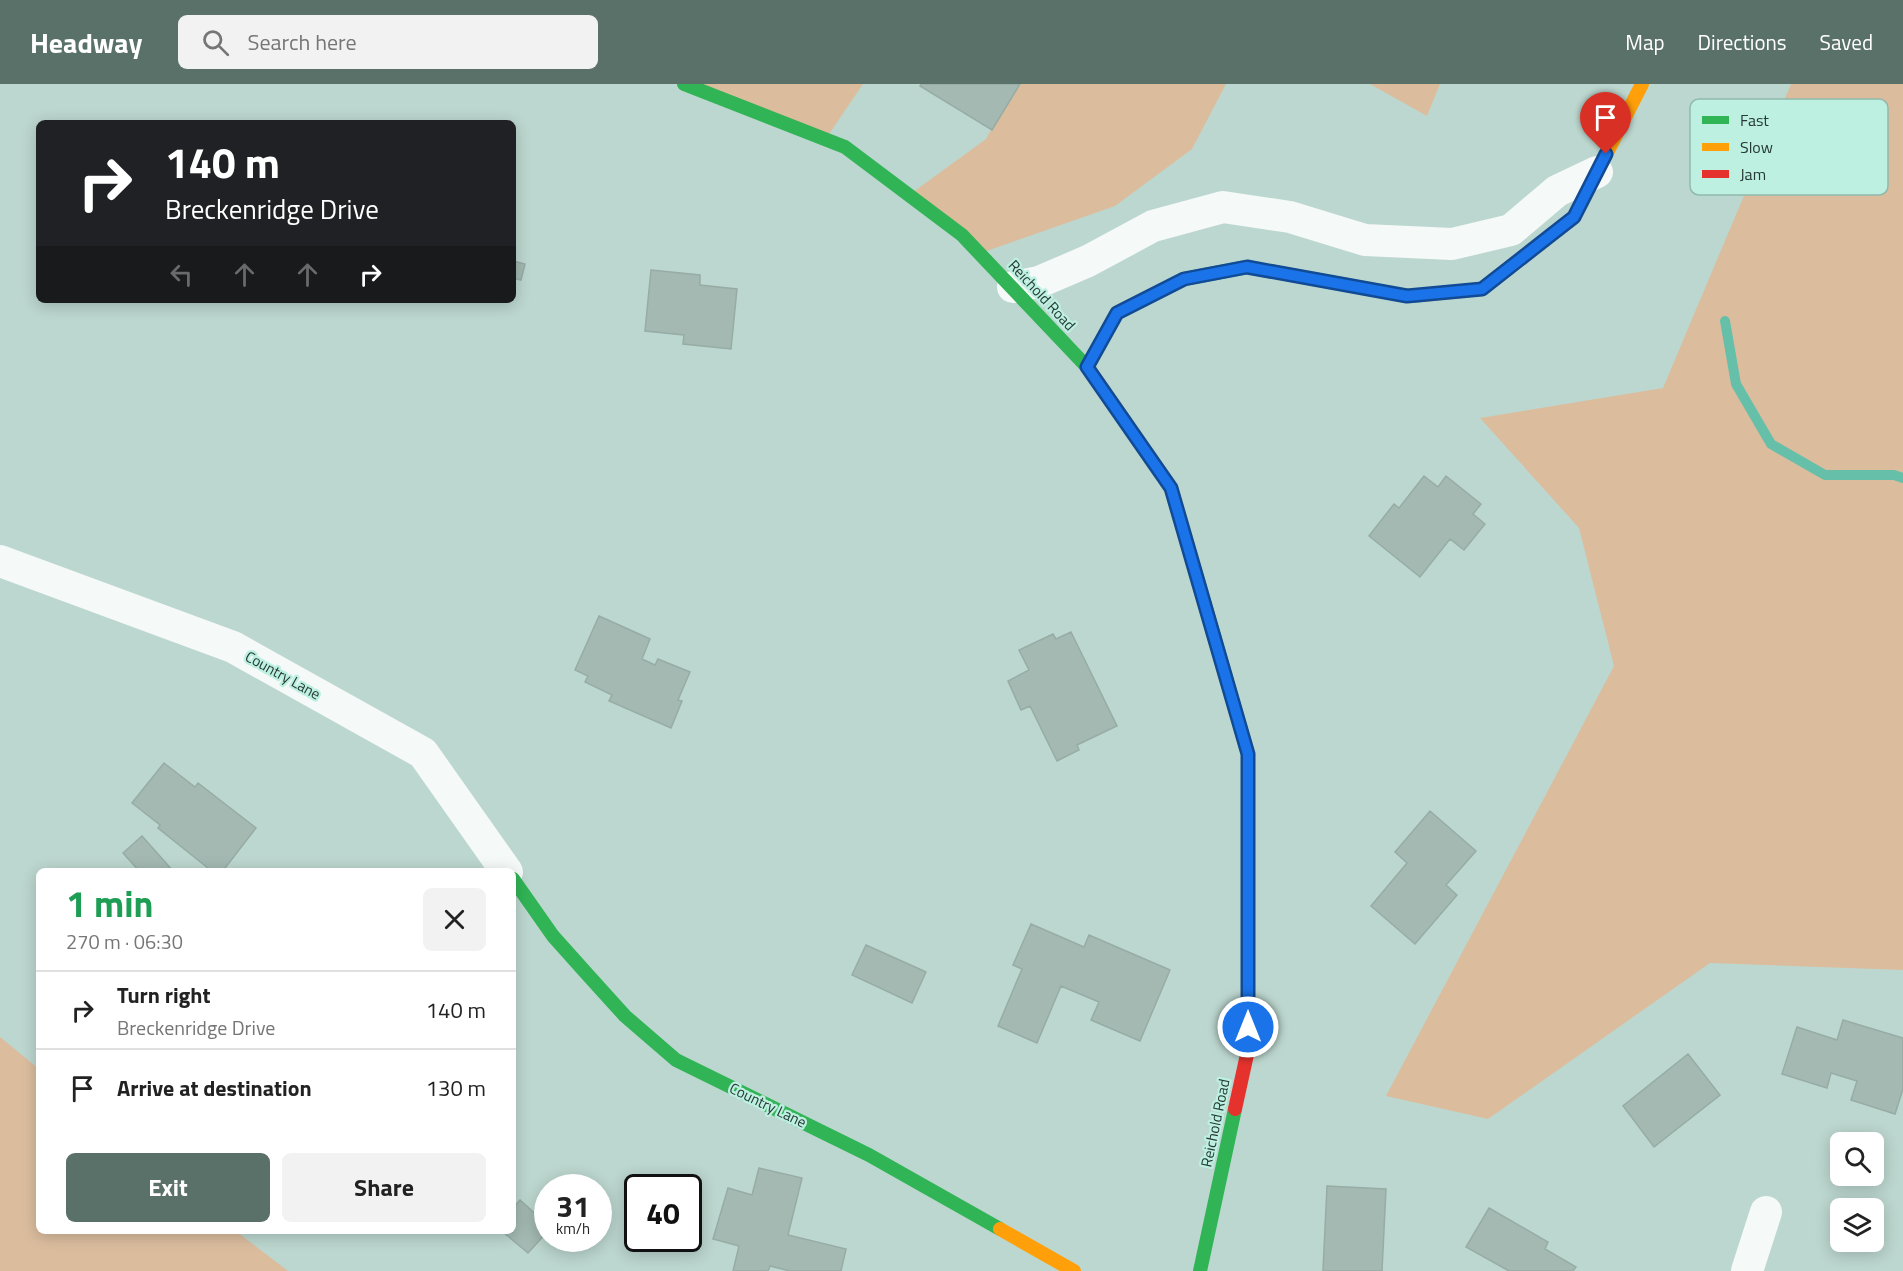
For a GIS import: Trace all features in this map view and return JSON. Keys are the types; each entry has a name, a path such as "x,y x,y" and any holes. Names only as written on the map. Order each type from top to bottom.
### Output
{"street":[{"name":"Reichold Road","path":"684,84 845,147 962,235 1087,367 1171,488 1248,754 1248,1050 1200,1271"},
{"path":"1087,367 1117,313 1184,279 1247,267 1407,296 1482,289 1574,217 1642,84"},
{"path":"1013,287 1039,282 1088,261 1153,226 1223,207 1290,217 1365,240 1452,244 1511,230 1557,191 1597,172"},
{"name":"Country Lane","path":"0,561 233,647 423,753 504,868"},
{"name":"Country Lane","path":"516,883 553,936 625,1016 676,1060 869,1155 1074,1271"},
{"path":"1747,1271 1766,1212"}],"shaded area":[{"path":"684,84 863,84 825,140"},
{"path":"1016,84 1226,84 1192,149 1115,206 981,253 909,195 986,139"},
{"path":"1370,84 1440,84 1427,116"},
{"path":"1791,84 1903,84 1903,970 1710,963 1488,1119 1386,1096 1614,666 1579,528 1480,418 1663,388 1744,195 1888,195 1888,99 1785,99"},
{"path":"0,1037 36,1067 36,1234 240,1234 288,1271 0,1271"}],"building":[{"path":"921,84 1020,84 992,130 920,86"},
{"path":"516,262 525,264 521,280 516,279"},
{"path":"651,270 700,275 700,285 737,289 731,349 683,344 684,335 645,331"},
{"path":"1424,476 1438,487 1446,476 1481,504 1473,514 1485,524 1464,550 1450,539 1420,577 1369,536 1394,504 1399,508"},
{"path":"599,616 650,639 642,659 655,665 658,659 690,672 678,700 682,701 671,728 609,701 612,695 585,682 588,676 575,670"},
{"path":"1071,632 1117,726 1077,745 1079,750 1057,761 1030,706 1021,710 1008,681 1029,670 1019,650 1053,634 1056,639"},
{"path":"164,763 195,787 198,783 256,828 225,868 208,868 158,828 160,825 132,803"},
{"path":"1430,811 1476,851 1446,885 1457,895 1415,944 1371,906 1407,863 1395,852"},
{"path":"142,836 170,868 136,868 123,853"},
{"path":"1031,924 1084,947 1089,935 1170,970 1140,1041 1091,1020 1099,1002 1061,986 1037,1043 998,1026 1022,969 1013,965"},
{"path":"866,945 926,972 912,1003 852,975"},
{"path":"1843,1020 1903,1038 1903,1089 1895,1114 1851,1100 1857,1081 1831,1073 1827,1088 1782,1074 1797,1027 1837,1040"},
{"path":"1688,1054 1720,1095 1654,1147 1623,1106"},
{"path":"759,1168 802,1178 788,1235 846,1249 841,1271 790,1271 770,1266 768,1271 733,1271 739,1246 713,1239 728,1188 752,1195"},
{"path":"1327,1186 1386,1189 1382,1271 1323,1271"},
{"path":"520,1200 534,1212 534,1246 528,1253 505,1234 516,1234 516,1205"},
{"path":"1489,1208 1548,1242 1545,1249 1576,1267 1573,1271 1509,1271 1466,1247"}],"waterway":[{"path":"1725,321 1736,384 1771,444 1825,475 1894,475 1903,478"}],"traffic: fast":[{"path":"684,84 845,147 962,235 1088,368"},
{"path":"1087,367 1117,313 1184,279 1247,267 1407,296 1422,295"},
{"path":"1194,567 1248,754 1248,842"},
{"path":"516,883 553,936 625,1016 676,1060 869,1155 1000,1229"},
{"path":"1200,1271 1235,1109"}],"traffic: slow":[{"path":"1422,295 1482,289 1574,217 1642,84"},
{"path":"1088,368 1171,488 1194,567"},
{"path":"1000,1229 1074,1271"}],"traffic: jam":[{"path":"1235,1109 1248,1050 1248,842"}],"route":[{"path":"1248,1027 1248,754 1171,488 1087,367 1117,313 1184,279 1247,267 1407,296 1482,289 1574,217 1606,154"}]}
